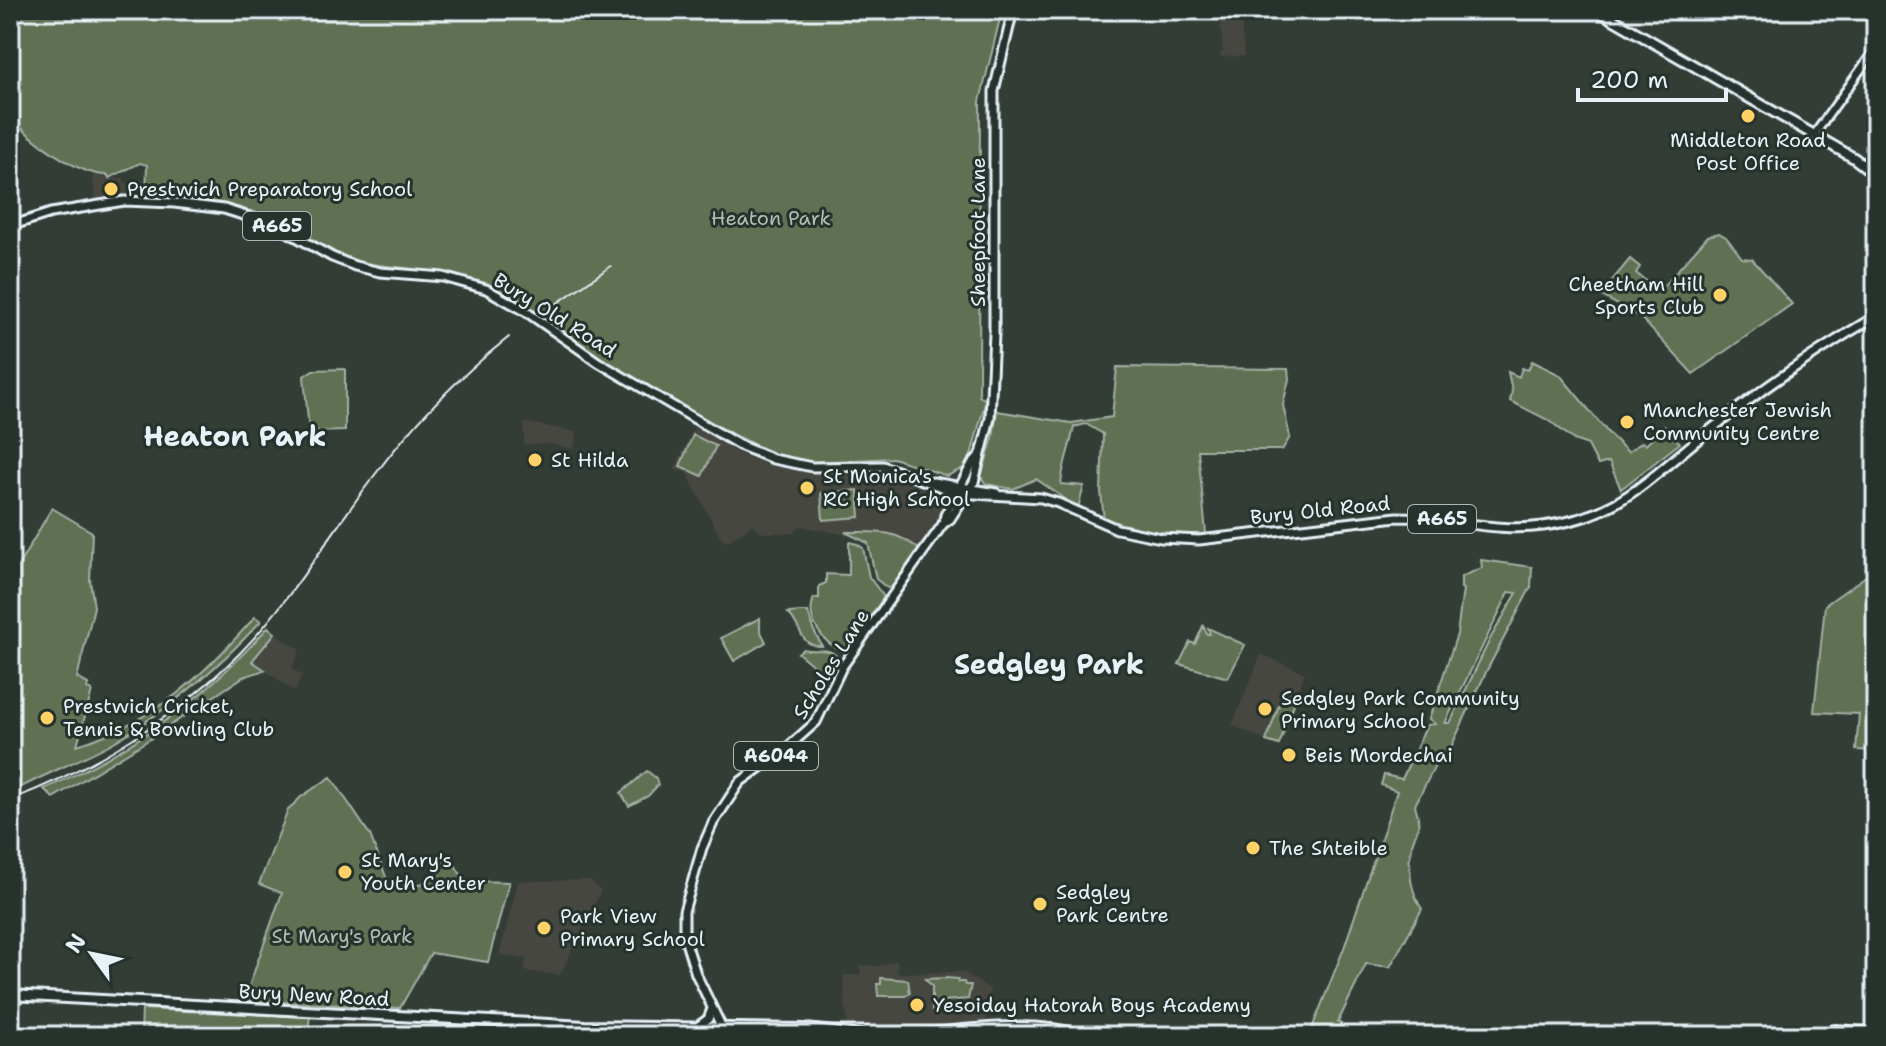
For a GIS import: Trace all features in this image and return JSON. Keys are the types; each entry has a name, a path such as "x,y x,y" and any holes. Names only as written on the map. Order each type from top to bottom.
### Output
{"highway":[{"path":"1597,10 1814,135 1876,175"},
{"name":"Bury New Road","path":"10,995 616,1027 697,1027 762,1036"},
{"path":"906,1036 1021,1026 1088,1036"},
{"name":"Bury New Road","path":"616,1027 620,1031 806,1029 868,1036"},
{"path":"1808,1036 1835,1030 1876,1033"}],"main road":[{"name":"Sheepfoot Lane","path":"965,489 969,470 979,459 988,429 992,392 994,91 1013,10"},
{"name":"Bury Old Road","path":"10,226 51,213 124,201 224,209 277,226 332,257 355,266 380,272 443,277 486,289 523,310 598,362 760,454 812,467 883,466 936,484 1049,500 1106,525 1175,540 1199,540 1397,517 1430,517 1522,528 1582,518 1632,495 1755,396 1876,316"},
{"path":"965,489 979,459"},
{"path":"944,520 947,499 936,484 960,477 969,470"},
{"name":"Scholes Lane","path":"723,1032 696,974 684,936 684,911 691,882 713,823 740,782 816,722 842,667 944,520 950,519 965,489"},
{"path":"697,1027 708,1019 712,1009"}],"street":[{"path":"1814,135 1876,48"}],"shaded area":[{"path":"1219,10 1241,10 1244,56 1221,57"},
{"name":"Prestwich Preparatory School","path":"92,172 108,175 109,178 124,178 124,182 128,182 128,197 95,201"},
{"path":"524,422 577,432 574,449 547,444 524,445"},
{"name":"St Monica's RC High School","path":"695,426 736,452 767,464 810,473 892,478 938,494 943,507 921,546 917,544 915,548 800,526 794,533 763,533 753,525 727,542 721,539 686,472 674,470"},
{"path":"275,633 300,650 292,669 302,675 295,692 252,661"},
{"name":"Sedgley Park Community Primary School","path":"1261,654 1305,673 1279,745 1276,746 1232,725"},
{"name":"Park View Primary School","path":"590,880 601,891 560,975 524,971 526,959 499,955 518,881"},
{"name":"Yesoiday Hatorah Boys Academy","path":"897,960 898,973 963,972 990,989 986,1022 891,1030 890,1025 847,1025 843,975 860,975 860,965 878,966"}],"green space":[{"name":"Heaton Park","path":"10,10 1002,10 980,101 979,396 986,400 968,466 947,476 893,458 813,462 775,454 736,436 599,358 523,301 480,282 444,273 362,263 336,253 264,215 237,207 204,200 146,197 147,165 140,163 109,178 108,175 96,174 69,163 41,145 10,116"},
{"name":"Cheetham Hill Sports Club","path":"1719,233 1726,237 1742,258 1752,259 1792,304 1693,374 1640,317 1600,295 1630,259 1640,267 1636,273 1659,291 1708,236"},
{"path":"1532,361 1560,375 1628,452 1642,442 1646,445 1664,426 1680,443 1621,489 1609,462 1598,465 1588,445 1574,440 1550,421 1510,401 1512,391 1508,372 1519,377 1522,368 1528,370"},
{"path":"1117,367 1288,369 1283,405 1290,437 1282,450 1198,450 1206,534 1166,534 1104,520 1101,492 1103,434 1086,424 1074,427 1061,484 1084,486 1078,508 1036,479 1013,489 986,484 981,477 993,438 997,411 1071,423 1112,417"},
{"path":"345,369 345,431 309,432 304,376 313,370"},
{"path":"693,435 716,446 702,476 680,466"},
{"path":"858,490 860,517 823,520 821,493"},
{"path":"52,508 92,532 90,580 94,607 77,678 88,684 87,689 92,691 77,745 105,735 154,710 196,678 255,617 261,621 210,672 154,716 101,749 10,793 10,580"},
{"path":"845,532 893,535 919,549 892,587 887,588 876,579 868,543"},
{"path":"849,542 863,548 869,577 884,597 847,650 843,651 829,643 818,630 812,606 814,598 819,598 819,586 826,583 826,574 849,575"},
{"path":"1481,560 1532,567 1531,587 1487,670 1446,758 1438,760 1415,805 1418,827 1411,846 1410,868 1413,890 1422,909 1390,967 1366,964 1338,1022 1341,1024 1338,1029 1328,1036 1309,1036 1344,948 1397,791 1381,785 1384,775 1402,779 1427,725 1435,724 1429,719 1457,634 1463,589 1461,577 1482,568","holes":["1509,592 1517,593 1490,639 1450,723 1445,723"]},
{"path":"1876,569 1876,751 1856,750 1859,714 1814,712 1825,605"},
{"path":"808,612 822,646 809,643 788,613"},
{"path":"760,618 760,630 766,642 734,661 721,638"},
{"path":"1203,626 1207,634 1210,634 1208,628 1245,645 1228,678 1179,664 1190,642 1195,644"},
{"path":"268,627 275,633 252,661 265,670 243,677 53,798 44,789 107,758 165,721 219,677"},
{"path":"803,649 827,651 835,655 839,659 831,674 821,667 819,670 798,653"},
{"path":"1285,688 1298,693 1279,745 1266,741"},
{"path":"647,771 656,778 658,785 648,796 629,806 621,793"},
{"name":"St Mary's Park","path":"331,777 370,835 388,882 399,886 417,886 431,877 450,856 470,884 472,881 509,882 488,962 431,953 400,1008 244,1000 282,893 259,884 288,810"},
{"path":"881,978 908,980 910,993 905,996 878,996 877,984 881,984"},
{"path":"946,978 971,985 968,999 944,1001 944,1004 938,1004 938,1011 932,1011 932,986 925,979"},
{"path":"142,1009 310,1017 307,1036 141,1036"}],"tram line":[{"path":"1019,12 1025,10"},
{"path":"556,304 611,266"},
{"path":"10,800 72,773 132,739 188,699 239,654 276,612 404,438 454,385 509,337"}],"place":[{"name":"Middleton Road Post Office","path":"1748,116"},
{"name":"Prestwich Preparatory School","path":"111,189"},
{"name":"Cheetham Hill Sports Club","path":"1720,295"},
{"name":"Manchester Jewish Community Centre","path":"1627,422"},
{"name":"St Hilda","path":"535,460"},
{"name":"St Monica's RC High School","path":"807,488"},
{"name":"Sedgley Park Community Primary School","path":"1265,709"},
{"name":"Prestwich Cricket, Tennis & Bowling Club","path":"47,718"},
{"name":"Beis Mordechai","path":"1289,755"},
{"name":"The Shteible","path":"1253,848"},
{"name":"St Mary's Youth Center","path":"345,872"},
{"name":"Sedgley Park Centre","path":"1040,904"},
{"name":"Park View Primary School","path":"544,928"},
{"name":"Yesoiday Hatorah Boys Academy","path":"917,1005"}],"district":[{"name":"Heaton Park","path":"235,436"},
{"name":"Sedgley Park","path":"1049,664"}]}
